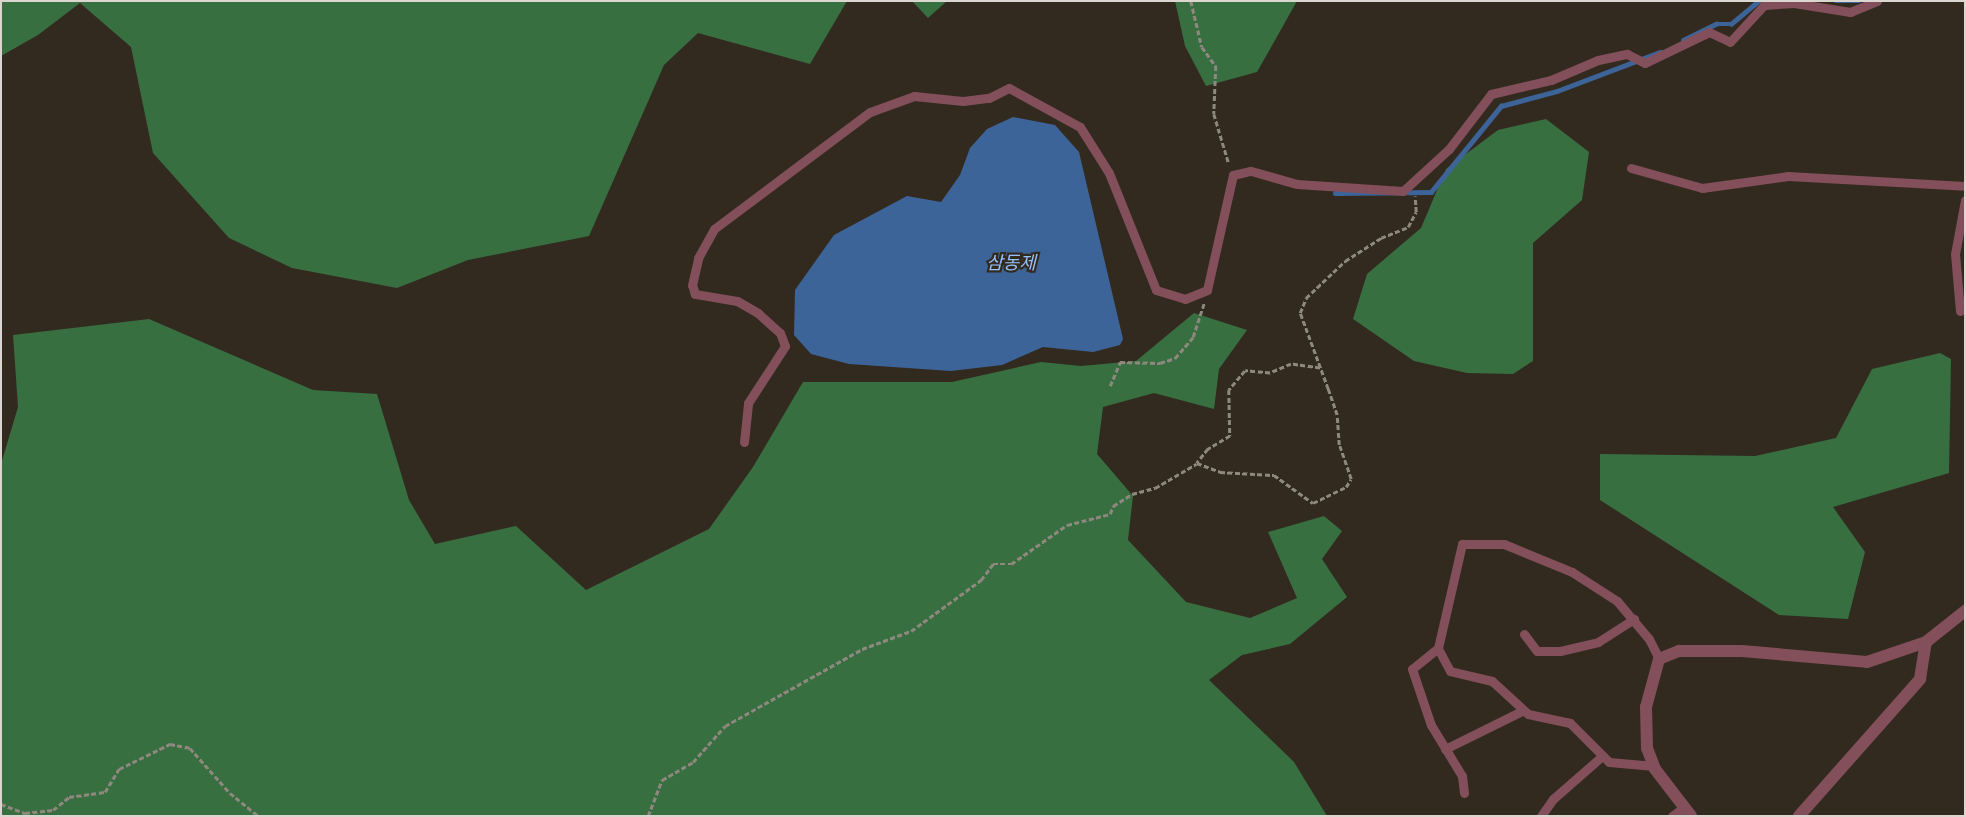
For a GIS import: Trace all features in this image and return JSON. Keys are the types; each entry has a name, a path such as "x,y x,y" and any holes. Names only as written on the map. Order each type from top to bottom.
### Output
{"street":[{"path":"1687,811 1654,766 1648,748 1646,707 1659,659 1679,651 1742,651 1856,663 1926,642 1965,611"},
{"path":"1798,816 1920,678 1926,642"}],"lane":[{"path":"744,442 748,403 785,346 780,333 758,312 737,302 695,294 692,285 698,258 714,229 801,167 845,126 914,96 963,101 990,98 1009,88 1080,127 1109,173 1156,290 1185,299 1207,290 1232,175 1251,171 1297,184 1403,191 1450,149 1491,94 1551,80 1598,60 1627,54 1646,63 1709,32 1730,42 1764,5 1794,2 1850,12 1877,1"},
{"path":"1631,168 1702,188 1788,176 1965,186"},
{"path":"1960,311 1954,254 1965,200"},
{"path":"1464,794 1462,776 1445,749 1415,687 1412,669 1438,648 1462,544 1471,542 1504,544 1565,569 1609,595 1634,619 1659,659"},
{"path":"1524,634 1537,651 1560,651 1598,642 1634,619"},
{"path":"1438,648 1450,671 1492,681 1522,711 1570,724 1601,757 1618,765 1654,766"},
{"path":"1445,749 1522,711"},
{"path":"1541,816 1553,799 1601,757"},
{"path":"1672,816 1687,811"}],"path":[{"path":"1191,1 1202,47 1216,66 1214,114 1232,175"},
{"path":"1197,464 1220,472 1274,475 1313,503 1334,496 1351,479 1339,445 1337,414 1300,313 1306,298 1345,261 1381,238 1408,227 1416,212 1414,182"},
{"path":"1110,386 1120,362 1160,363 1175,358 1193,337 1207,290"},
{"path":"648,816 662,780 693,762 725,726 862,649 911,631 980,580 993,564 1011,564 1067,525 1110,514 1113,506 1132,494 1155,488 1197,464 1208,449 1230,436 1229,390 1245,372 1270,373 1291,364 1320,368"},
{"path":"1,804 25,813 53,810 70,798 105,792 119,769 170,744 190,748 230,793 258,816"}],"green space":[{"path":"1,1 847,1 810,64 698,33 664,65 589,236 468,260 397,288 292,268 229,238 153,153 131,47 80,3 38,35 1,56"},
{"path":"912,1 947,1 928,18"},
{"path":"1175,1 1297,1 1257,72 1206,86 1185,46"},
{"path":"1546,119 1589,152 1582,200 1533,243 1533,361 1513,374 1467,373 1414,361 1353,319 1367,274 1421,228 1446,169 1498,130"},
{"path":"1194,313 1247,330 1219,369 1214,409 1154,393 1103,407 1097,454 1133,496 1128,540 1186,602 1250,618 1297,598 1268,532 1324,516 1342,531 1322,559 1347,597 1290,644 1242,655 1209,680 1294,762 1327,816 1,816 1,464 18,407 13,335 149,319 313,390 377,394 409,500 435,544 516,526 586,590 709,529 753,467 803,382 952,382 1041,362 1081,366 1136,361"},
{"path":"1940,353 1951,359 1949,473 1833,507 1865,552 1848,619 1779,615 1600,500 1600,454 1755,456 1836,438 1872,369"}],"water":[{"name":"삼동제","path":"1013,117 1055,125 1079,152 1123,339 1120,345 1093,352 1043,347 1002,365 951,371 849,364 811,354 794,335 795,290 834,235 907,196 941,202 960,175 970,148 987,129"}],"waterway":[{"path":"1683,40 1716,24 1731,24 1758,1"},
{"path":"1836,1 1859,1"},
{"path":"1335,193 1431,192 1501,106 1557,91 1660,52"}]}
